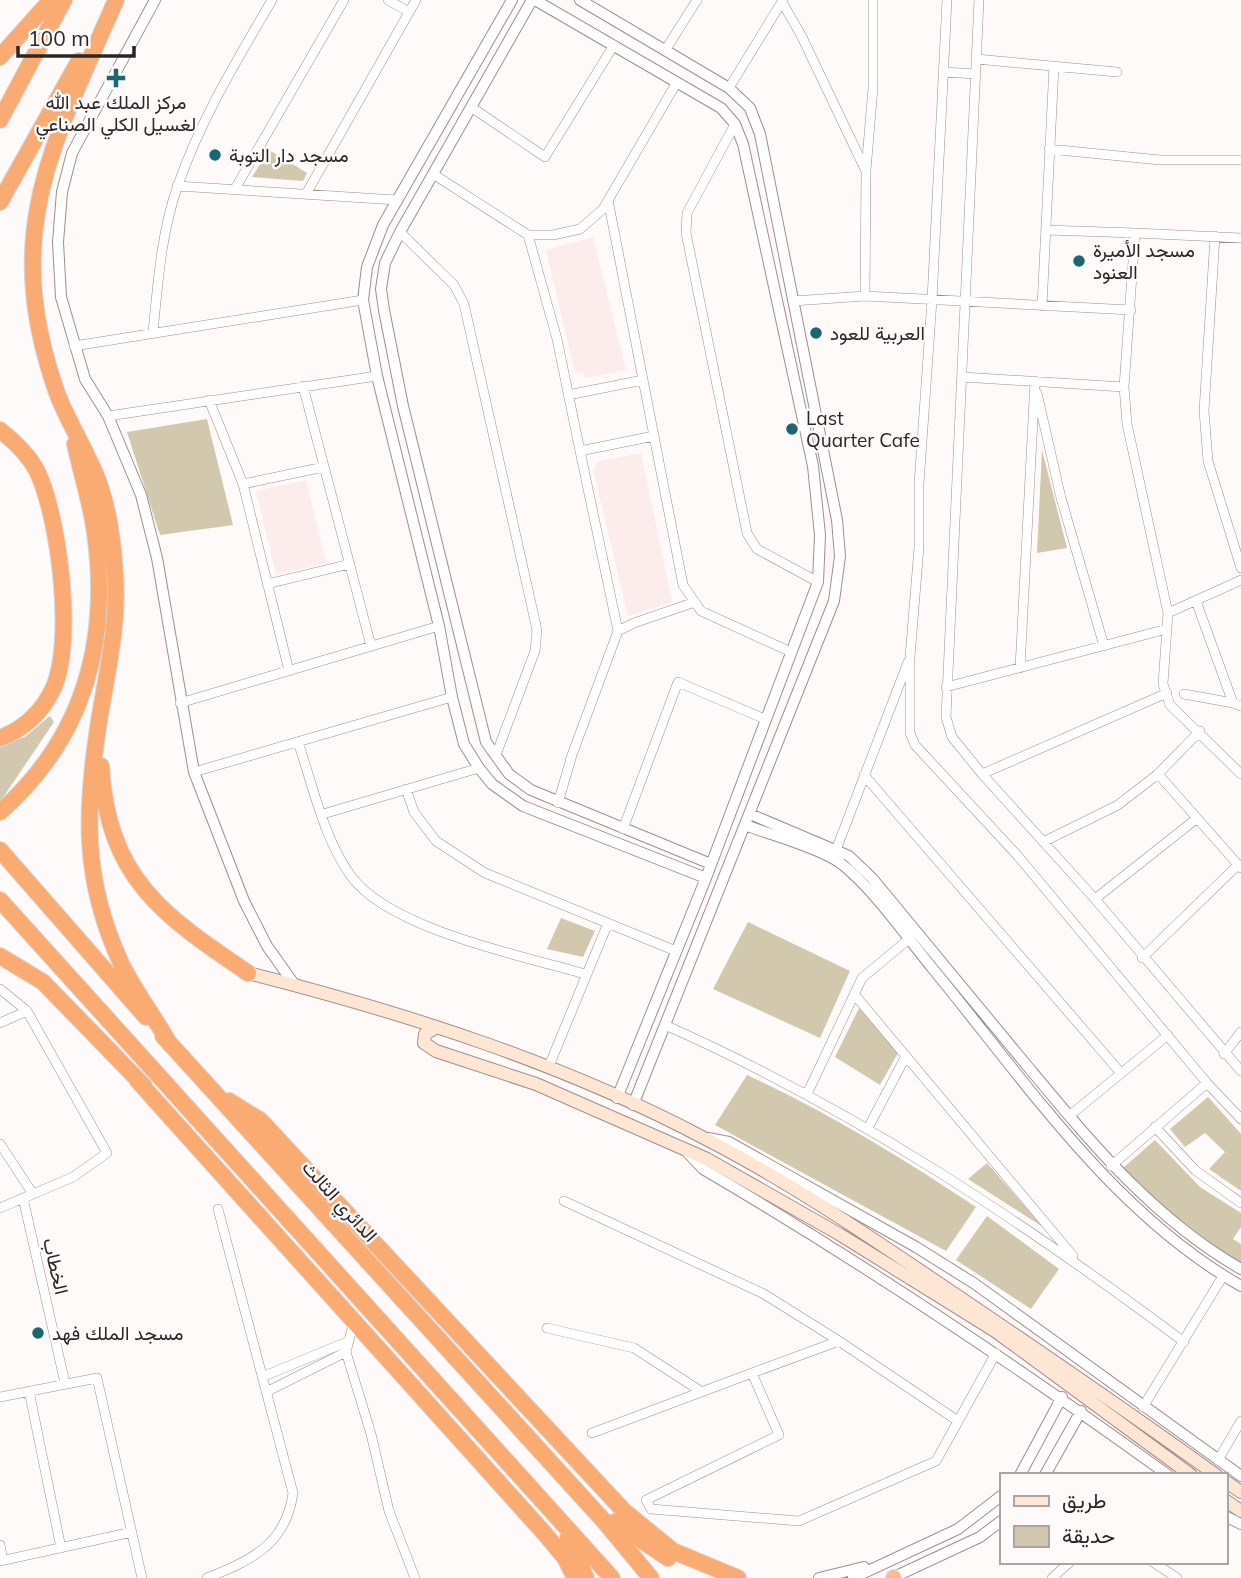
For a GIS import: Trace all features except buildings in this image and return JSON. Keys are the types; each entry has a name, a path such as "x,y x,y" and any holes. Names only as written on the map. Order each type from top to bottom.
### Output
{"highway":[{"path":"0,57 51,0"},
{"path":"0,120 64,0"},
{"path":"0,202 114,0"},
{"path":"0,812 29,785 64,735 86,683 97,641 100,589 95,529 71,428 46,361 38,329 31,282 31,237 39,185 53,140 114,0"},
{"path":"71,428 91,464 114,545 115,621 88,813 90,865 105,925 122,965 169,1043"},
{"path":"0,430 18,444 35,467 47,495 55,528 64,613 61,655 54,687 41,710 24,726 0,738"},
{"path":"99,724 105,808 115,842 130,871 149,897 171,919 248,973"},
{"name":"الدائري الثالث","path":"0,850 169,1043 585,1500 650,1578"},
{"path":"0,900 84,989 235,1161 612,1578"},
{"path":"0,956 43,982 137,1080 545,1534 565,1558 575,1578"},
{"path":"137,1080 202,1138 235,1161"},
{"path":"212,1090 260,1120 647,1533 673,1551 738,1578"},
{"path":"444,1316 481,1386"},
{"path":"585,1500 641,1543 673,1561 726,1578"},
{"path":"555,1513 586,1578"}],"main road":[{"path":"248,973 375,1005 549,1066 705,1138 847,1222 1093,1386 1213,1473"},
{"path":"437,1027 425,1034 424,1043 436,1051 536,1084 684,1149 839,1234 995,1331 1188,1473"}],"street":[{"path":"155,0 72,153 62,192 58,243 61,297 85,379 108,416 141,495 157,558 194,772 244,901 267,946 295,985"},
{"path":"153,332 162,246 177,186 212,105 272,0"},
{"path":"235,190 344,0"},
{"path":"388,0 409,12"},
{"path":"306,194 416,0"},
{"path":"512,0 383,225 367,267 363,300 377,376 439,626 464,744 479,768 492,784 523,806 706,878"},
{"path":"617,1098 706,878 818,582 820,535 813,466 743,144 735,124 721,108 533,0 400,232 385,263 381,289 403,407 486,741 509,774 531,790 711,864"},
{"path":"580,0 729,88 750,108 760,134 837,520 840,556 834,601 633,1105"},
{"path":"666,49 697,0"},
{"path":"865,296 866,170 873,88 873,0"},
{"path":"947,0 910,657 910,733 915,745 1017,855 1207,1083 1241,1119"},
{"path":"979,0 946,717 952,737 982,774 1045,841 1224,1055 1241,1071"},
{"path":"729,88 782,1 866,170"},
{"path":"471,107 545,158 614,46"},
{"path":"976,59 1117,72"},
{"path":"1042,306 1054,66"},
{"path":"944,72 976,74"},
{"path":"433,174 528,235 553,235 580,229 608,200 677,82"},
{"path":"735,124 687,213 686,233 747,533 757,550 818,582"},
{"path":"1049,149 1160,160 1241,160"},
{"path":"177,186 397,200"},
{"path":"608,200 683,585 701,611 791,652"},
{"path":"1045,230 1241,238"},
{"path":"400,232 453,285 464,304 537,630 535,651 496,755"},
{"path":"1135,233 1132,310 1124,387 1128,424 1168,613 1163,684 1170,705 1200,731 1241,775"},
{"path":"528,235 568,395 618,631 572,755 558,803"},
{"path":"1214,236 1204,411 1208,461 1241,568"},
{"path":"793,301 865,296 1132,310"},
{"path":"74,346 363,300"},
{"path":"108,416 377,376"},
{"path":"962,377 1124,387"},
{"path":"568,395 643,380"},
{"path":"1035,381 1061,498 1104,646"},
{"path":"1020,668 1035,381"},
{"path":"303,386 371,646"},
{"path":"209,400 243,484 289,671"},
{"path":"580,451 654,436"},
{"path":"243,484 324,467"},
{"path":"267,583 349,564"},
{"path":"1168,613 1241,580"},
{"path":"1196,601 1237,704"},
{"path":"618,631 695,602"},
{"path":"180,703 439,626"},
{"path":"946,687 1167,629"},
{"path":"836,850 910,657"},
{"path":"623,829 678,682 765,719"},
{"path":"982,774 1167,693"},
{"path":"1184,694 1237,704"},
{"path":"194,772 452,697"},
{"path":"1045,841 1118,805 1158,774 1200,731"},
{"path":"298,742 339,857 353,879 397,912 428,927 585,974"},
{"path":"323,814 479,768"},
{"path":"1142,958 1240,867 1158,774"},
{"path":"864,775 1120,1072"},
{"path":"406,789 414,812 436,841 485,873 676,951"},
{"path":"1095,899 1196,819"},
{"path":"748,820 849,856 872,878 1111,1166 1157,1211 1196,1241 1241,1269"},
{"path":"748,820 835,860 864,887 1103,1176 1148,1220 1223,1276 1241,1286"},
{"path":"549,1066 608,923"},
{"path":"807,1094 862,978 909,939"},
{"path":"0,989 27,1011 107,1153 73,1177 0,1208"},
{"path":"854,994 1079,1264"},
{"path":"0,1023 27,1011"},
{"path":"665,1025 749,1062 869,1128 1079,1264 1184,1342"},
{"path":"1224,1055 1241,1032"},
{"path":"1069,1116 1168,1035"},
{"path":"869,1128 906,1056"},
{"path":"1111,1166 1207,1083"},
{"path":"1155,1127 1195,1170 1241,1203"},
{"path":"705,1138 729,1142 916,1247 975,1284 1241,1476"},
{"path":"0,1144 28,1196"},
{"path":"684,1149 703,1169 839,1249 1062,1397 1165,1473"},
{"name":"الخطاب","path":"28,1196 65,1383"},
{"path":"564,1202 764,1294 958,1421"},
{"path":"207,1578 245,1562 271,1544 290,1513 293,1493 218,1209"},
{"path":"1143,1407 1223,1276"},
{"path":"354,1321 346,1352 371,1434 389,1511 415,1578"},
{"path":"547,1328 634,1348 702,1392"},
{"path":"262,1377 349,1341"},
{"path":"593,1433 839,1341"},
{"path":"266,1392 346,1352"},
{"path":"752,1373 779,1435 646,1500 651,1509 799,1521 936,1461 996,1353"},
{"path":"0,1397 97,1378 142,1578"},
{"path":"29,1391 61,1548"},
{"path":"1021,1473 1062,1397"},
{"path":"1046,1473 1081,1411"},
{"path":"1218,1460 1241,1421"},
{"path":"853,1578 958,1529 1000,1497"},
{"path":"897,1577 980,1537 1000,1522"},
{"path":"0,1545 2,1561 132,1532"},
{"path":"819,1578 897,1558"},
{"path":"1052,1578 1068,1564"},
{"path":"1156,1564 1177,1578"},
{"path":"1154,1578 1162,1569"}],"shaded area":[{"path":"593,237 626,370 585,378 584,372 575,373 546,250"},
{"path":"641,453 672,602 628,616 593,470 599,461"},
{"path":"306,480 326,563 276,575 256,491"}],"green space":[{"path":"269,150 307,173 303,181 252,177"},
{"path":"207,419 233,525 160,535 127,432"},
{"path":"1042,450 1067,548 1037,553"},
{"path":"50,716 54,722 0,802 0,744 25,737"},
{"path":"561,918 595,931 583,957 547,949"},
{"path":"748,922 850,971 820,1038 713,989"},
{"path":"859,1008 898,1053 880,1085 835,1057"},
{"path":"747,1075 864,1136 976,1207 946,1251 715,1125"},
{"path":"1208,1097 1241,1134 1241,1191 1209,1169 1225,1152 1205,1133 1185,1147 1170,1129"},
{"path":"1155,1140 1200,1187 1241,1213 1241,1227 1233,1239 1241,1244 1241,1265 1152,1199 1123,1168"},
{"path":"987,1163 1043,1227 968,1179"},
{"path":"987,1216 1059,1269 1031,1309 956,1260"}],"place":[{"name":"مركز الملك عبد الله لغسيل الكلي الصناعي","path":"116,78"},
{"name":"مسجد دار التوبة","path":"215,155"},
{"name":"مسجد الأميرة العنود","path":"1079,261"},
{"name":"العربية للعود","path":"816,333"},
{"name":"Last Quarter Cafe","path":"792,429"},
{"name":"مسجد الملك فهد","path":"38,1333"}]}
